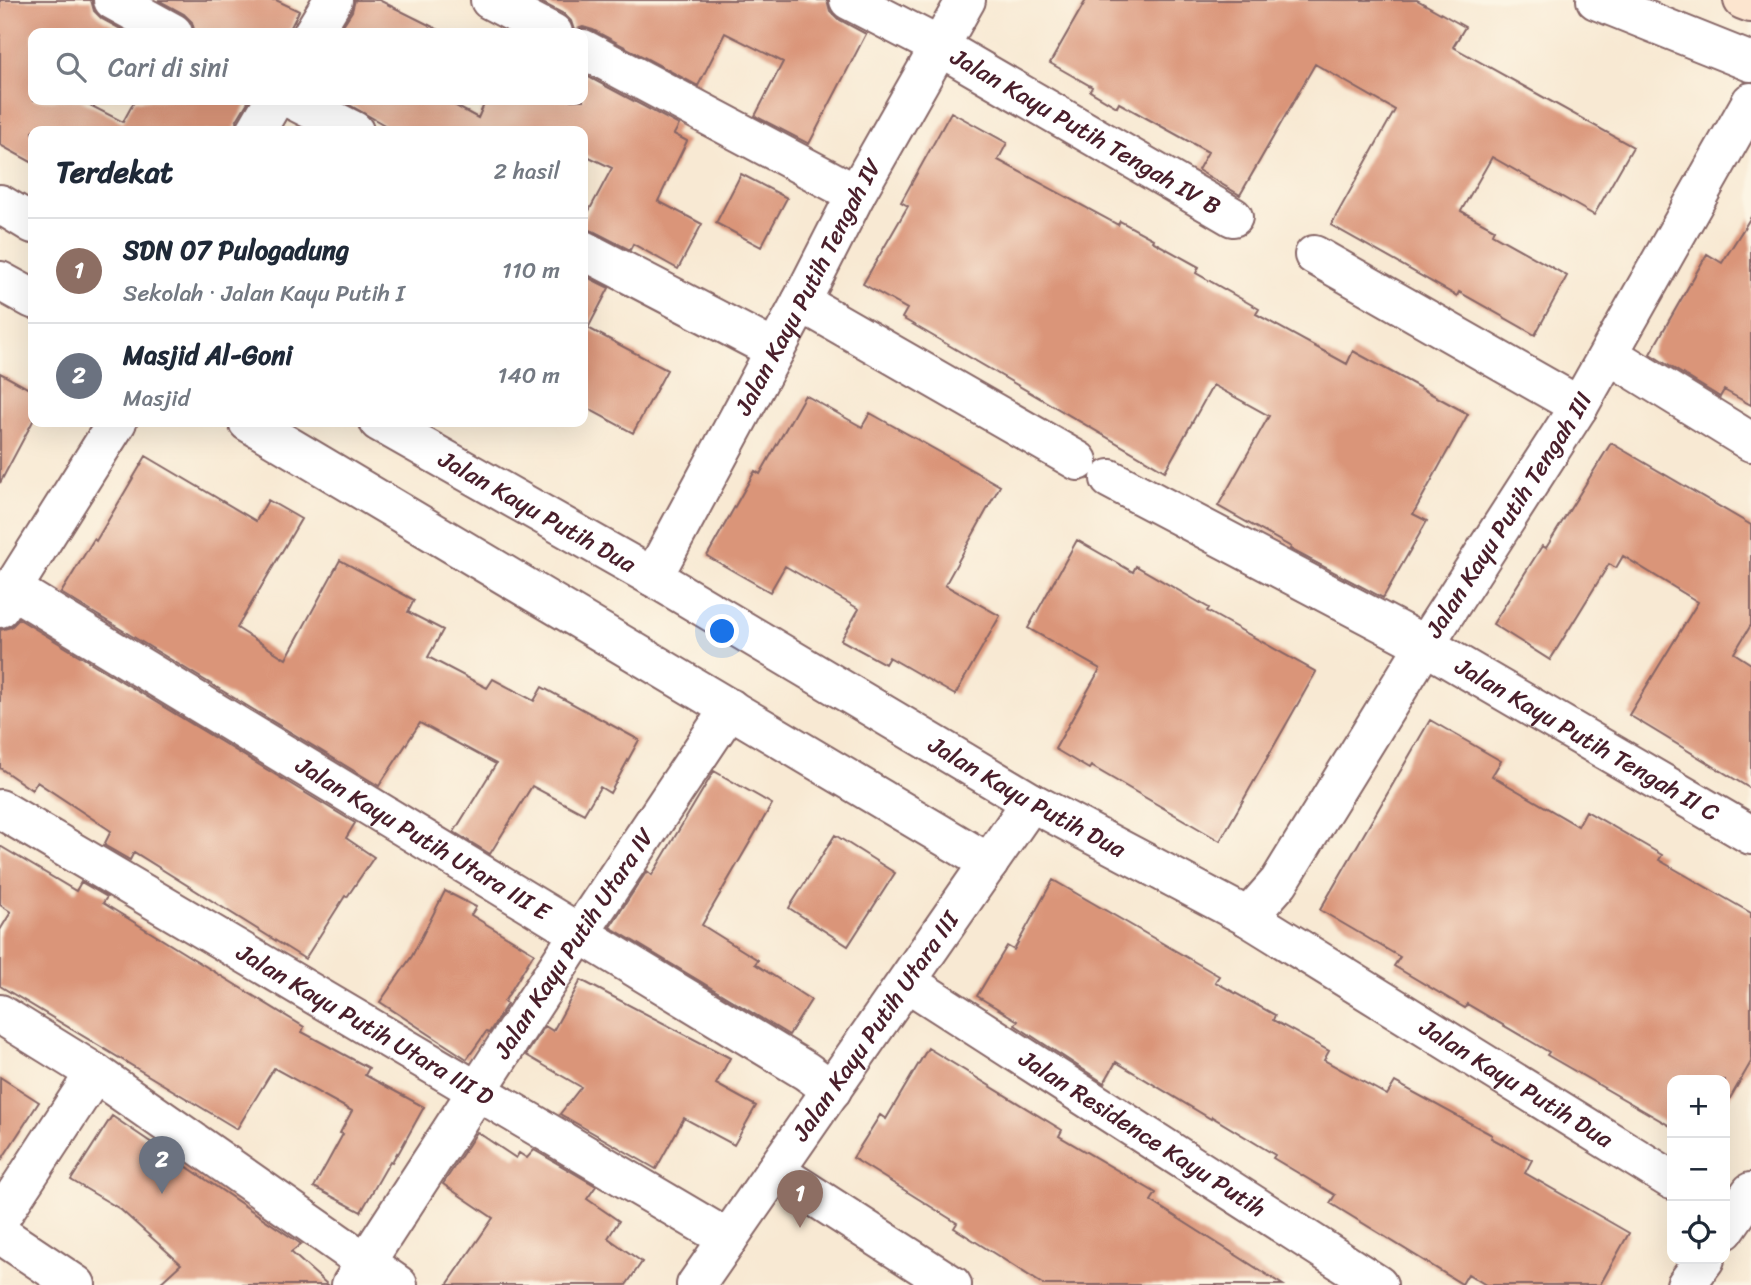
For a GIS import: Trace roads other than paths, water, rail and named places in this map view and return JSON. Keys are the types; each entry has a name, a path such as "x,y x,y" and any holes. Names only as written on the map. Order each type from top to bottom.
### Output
{"street":[{"path":"113,0 164,28"},
{"path":"316,28 333,0"},
{"path":"490,0 543,28"},
{"name":"Jalan Kayu Putih Tengah IV B","path":"849,0 940,47 1233,217"},
{"name":"Jalan Kayu Putih Tengah IV","path":"653,576 801,302 856,194 966,0"},
{"path":"1595,0 1751,62"},
{"path":"1743,0 1751,3"},
{"path":"588,52 856,194"},
{"name":"Jalan Kayu Putih Tengah III","path":"1248,918 1279,882 1425,645 1579,406 1751,102"},
{"path":"259,126 271,105"},
{"path":"303,105 344,126"},
{"path":"0,204 28,221"},
{"path":"588,253 775,350"},
{"path":"1314,255 1579,406"},
{"path":"0,281 28,296"},
{"name":"Jalan Kayu Putih Tengah II C","path":"801,302 1094,470 1425,645 1751,835"},
{"path":"1610,355 1751,442"},
{"path":"6,598 114,427"},
{"path":"256,427 989,863"},
{"name":"Jalan Kayu Putih Dua","path":"388,427 653,576 1031,802 1248,918 1667,1177"},
{"name":"Jalan Kayu Putih Utara III E","path":"6,598 579,934 806,1071 832,1090"},
{"name":"Jalan Kayu Putih Utara IV","path":"359,1274 579,934 730,708"},
{"name":"Jalan Kayu Putih Utara III","path":"696,1285 1031,802"},
{"name":"Jalan Kayu Putih Utara III D","path":"0,809 728,1239"},
{"name":"Jalan Residence Kayu Putih","path":"906,982 1378,1285"},
{"path":"0,1014 95,1073 359,1274 398,1285"},
{"path":"0,1218 95,1073"},
{"path":"775,1171 952,1285"},
{"path":"0,1234 76,1285"},
{"path":"1686,1285 1701,1264"}],"place":[{"name":"Masjid Al-Goni","path":"162,1194"},
{"name":"SDN 07 Pulogadung","path":"800,1228"}]}
